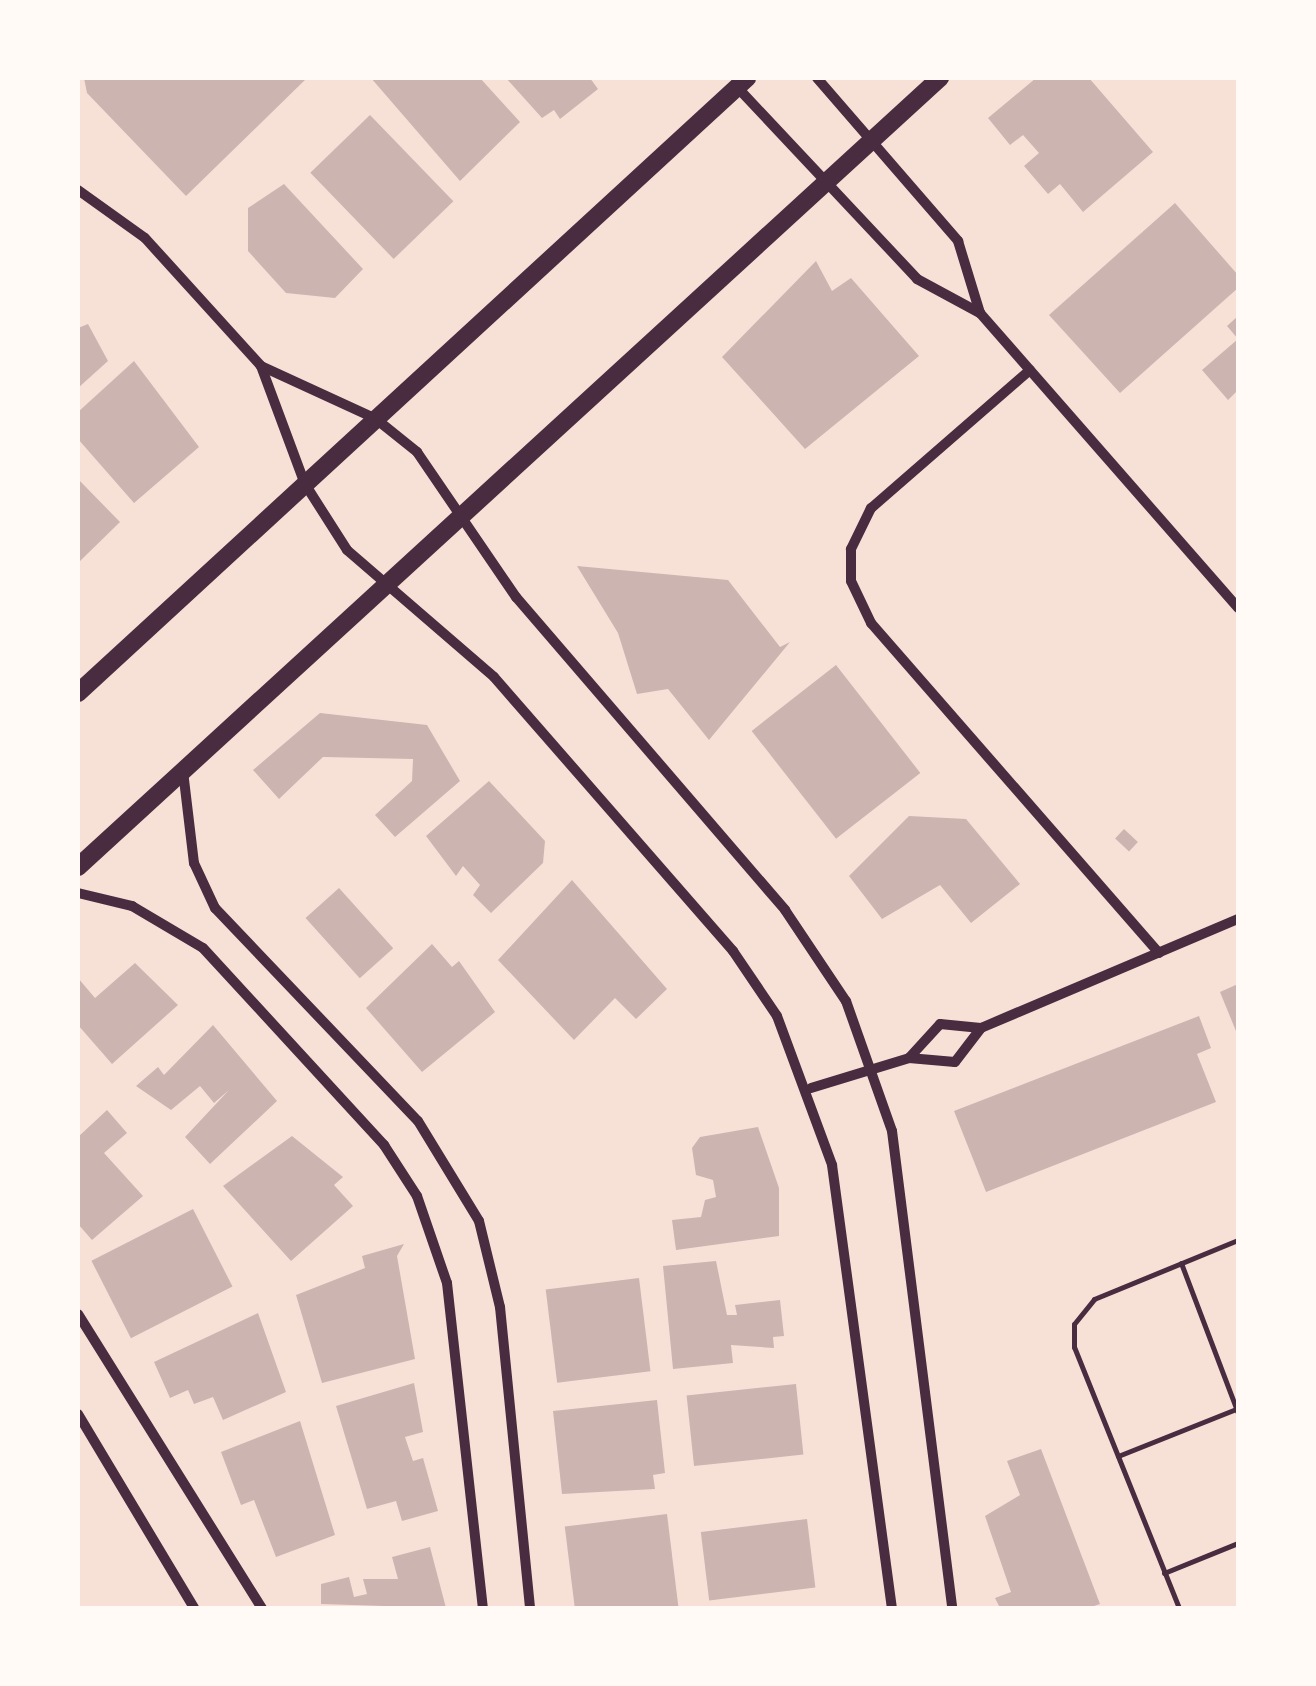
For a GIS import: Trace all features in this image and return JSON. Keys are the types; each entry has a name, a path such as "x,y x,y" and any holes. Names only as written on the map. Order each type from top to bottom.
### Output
{"main road":[{"path":"78,867 940,78"},
{"path":"78,693 742,82"}],"street":[{"path":"817,78 947,226 974,275 980,313"},
{"path":"742,82 825,182 900,262 936,294 980,313 1238,608"},
{"path":"78,190 145,238 261,366 305,484 348,550 494,678 732,951 811,1088 832,1165 892,1608"},
{"path":"261,366 376,419 417,452 547,636 808,938 875,1068 897,1163 952,1608"},
{"path":"1030,370 871,508 850,550 851,580 871,623 1159,953"},
{"path":"183,770 188,839 215,908 418,1121 479,1221 500,1306 530,1608"},
{"path":"78,893 132,906 203,948 384,1145 418,1196 447,1283 483,1608"},
{"path":"909,1058 930,1029 981,1028 1238,920"},
{"path":"811,1088 909,1058 955,1062 981,1028"},
{"path":"78,1314 262,1608"},
{"path":"78,1414 194,1608"}],"path":[{"path":"1178,1608 1118,1456 1074,1324 1094,1298 1238,1240"},
{"path":"1118,1456 1238,1410 1181,1263"},
{"path":"1164,1573 1238,1543"}],"building":[{"path":"84,78 307,78 186,196 87,93"},
{"path":"371,78 480,78 520,122 460,181"},
{"path":"506,78 590,78 598,89 560,119 554,110 542,118"},
{"path":"1036,78 1089,78 1153,152 1083,212 1060,184 1048,194 1024,166 1039,153 1023,135 1010,145 988,118"},
{"path":"370,115 453,201 394,259 310,173"},
{"path":"284,184 363,269 335,298 286,293 248,251 248,208"},
{"path":"1175,203 1238,275 1238,288 1120,393 1049,315"},
{"path":"816,261 832,291 851,278 919,356 805,449 722,357"},
{"path":"1238,316 1238,339 1227,326"},
{"path":"88,324 108,361 78,388 78,328"},
{"path":"1238,339 1238,390 1228,400 1202,370"},
{"path":"134,361 199,447 134,503 78,439 78,412"},
{"path":"78,479 120,522 78,563"},
{"path":"577,566 728,580 780,647 790,642 709,740 668,689 637,694 618,633"},
{"path":"836,665 920,773 836,839 752,731"},
{"path":"320,713 427,725 460,781 395,837 375,815 412,781 413,759 323,757 279,799 253,770"},
{"path":"489,781 545,841 543,863 491,913 473,895 480,885 463,866 456,876 426,836"},
{"path":"909,816 966,819 1020,884 971,923 940,885 882,919 849,876"},
{"path":"1124,829 1138,842 1129,851 1115,839"},
{"path":"572,880 667,989 636,1019 615,998 574,1040 498,960"},
{"path":"339,888 393,948 360,978 306,918"},
{"path":"432,944 452,967 459,961 495,1012 422,1072 366,1008"},
{"path":"135,963 178,1005 112,1064 78,1025 78,978 95,998"},
{"path":"1238,984 1238,1036 1220,992"},
{"path":"1199,1016 1211,1048 1197,1054 1216,1102 986,1192 954,1111"},
{"path":"213,1025 277,1101 210,1164 185,1137 229,1090 214,1103 200,1086 171,1110 136,1086 158,1067 164,1075"},
{"path":"107,1110 127,1133 104,1153 143,1196 92,1240 78,1224 78,1137"},
{"path":"758,1127 779,1188 779,1236 676,1250 672,1220 701,1217 705,1200 716,1197 713,1180 696,1175 692,1148 700,1137"},
{"path":"292,1136 343,1177 334,1185 353,1206 291,1261 223,1186"},
{"path":"193,1209 232,1287 131,1338 91,1261"},
{"path":"404,1244 397,1256 415,1359 322,1383 296,1295 365,1268 362,1256"},
{"path":"716,1261 727,1315 737,1315 735,1305 780,1300 784,1336 773,1337 774,1348 731,1345 733,1363 673,1369 663,1266"},
{"path":"639,1278 650,1371 557,1383 546,1289"},
{"path":"258,1313 286,1392 223,1420 213,1397 194,1404 188,1390 170,1398 154,1362"},
{"path":"414,1383 423,1432 405,1437 413,1461 423,1458 438,1511 402,1521 396,1501 367,1509 336,1406"},
{"path":"796,1384 803,1455 694,1466 687,1395"},
{"path":"657,1400 665,1473 653,1475 655,1489 562,1494 553,1411"},
{"path":"300,1421 335,1535 276,1557 254,1500 241,1505 221,1452"},
{"path":"1041,1449 1100,1604 1088,1608 1000,1608 995,1598 1011,1592 985,1516 1020,1495 1007,1461"},
{"path":"667,1514 678,1606 575,1608 565,1527"},
{"path":"807,1519 815,1587 709,1601 701,1532"},
{"path":"430,1547 446,1608 321,1604 321,1584 349,1577 354,1597 367,1594 363,1579 398,1579 392,1557"}]}
